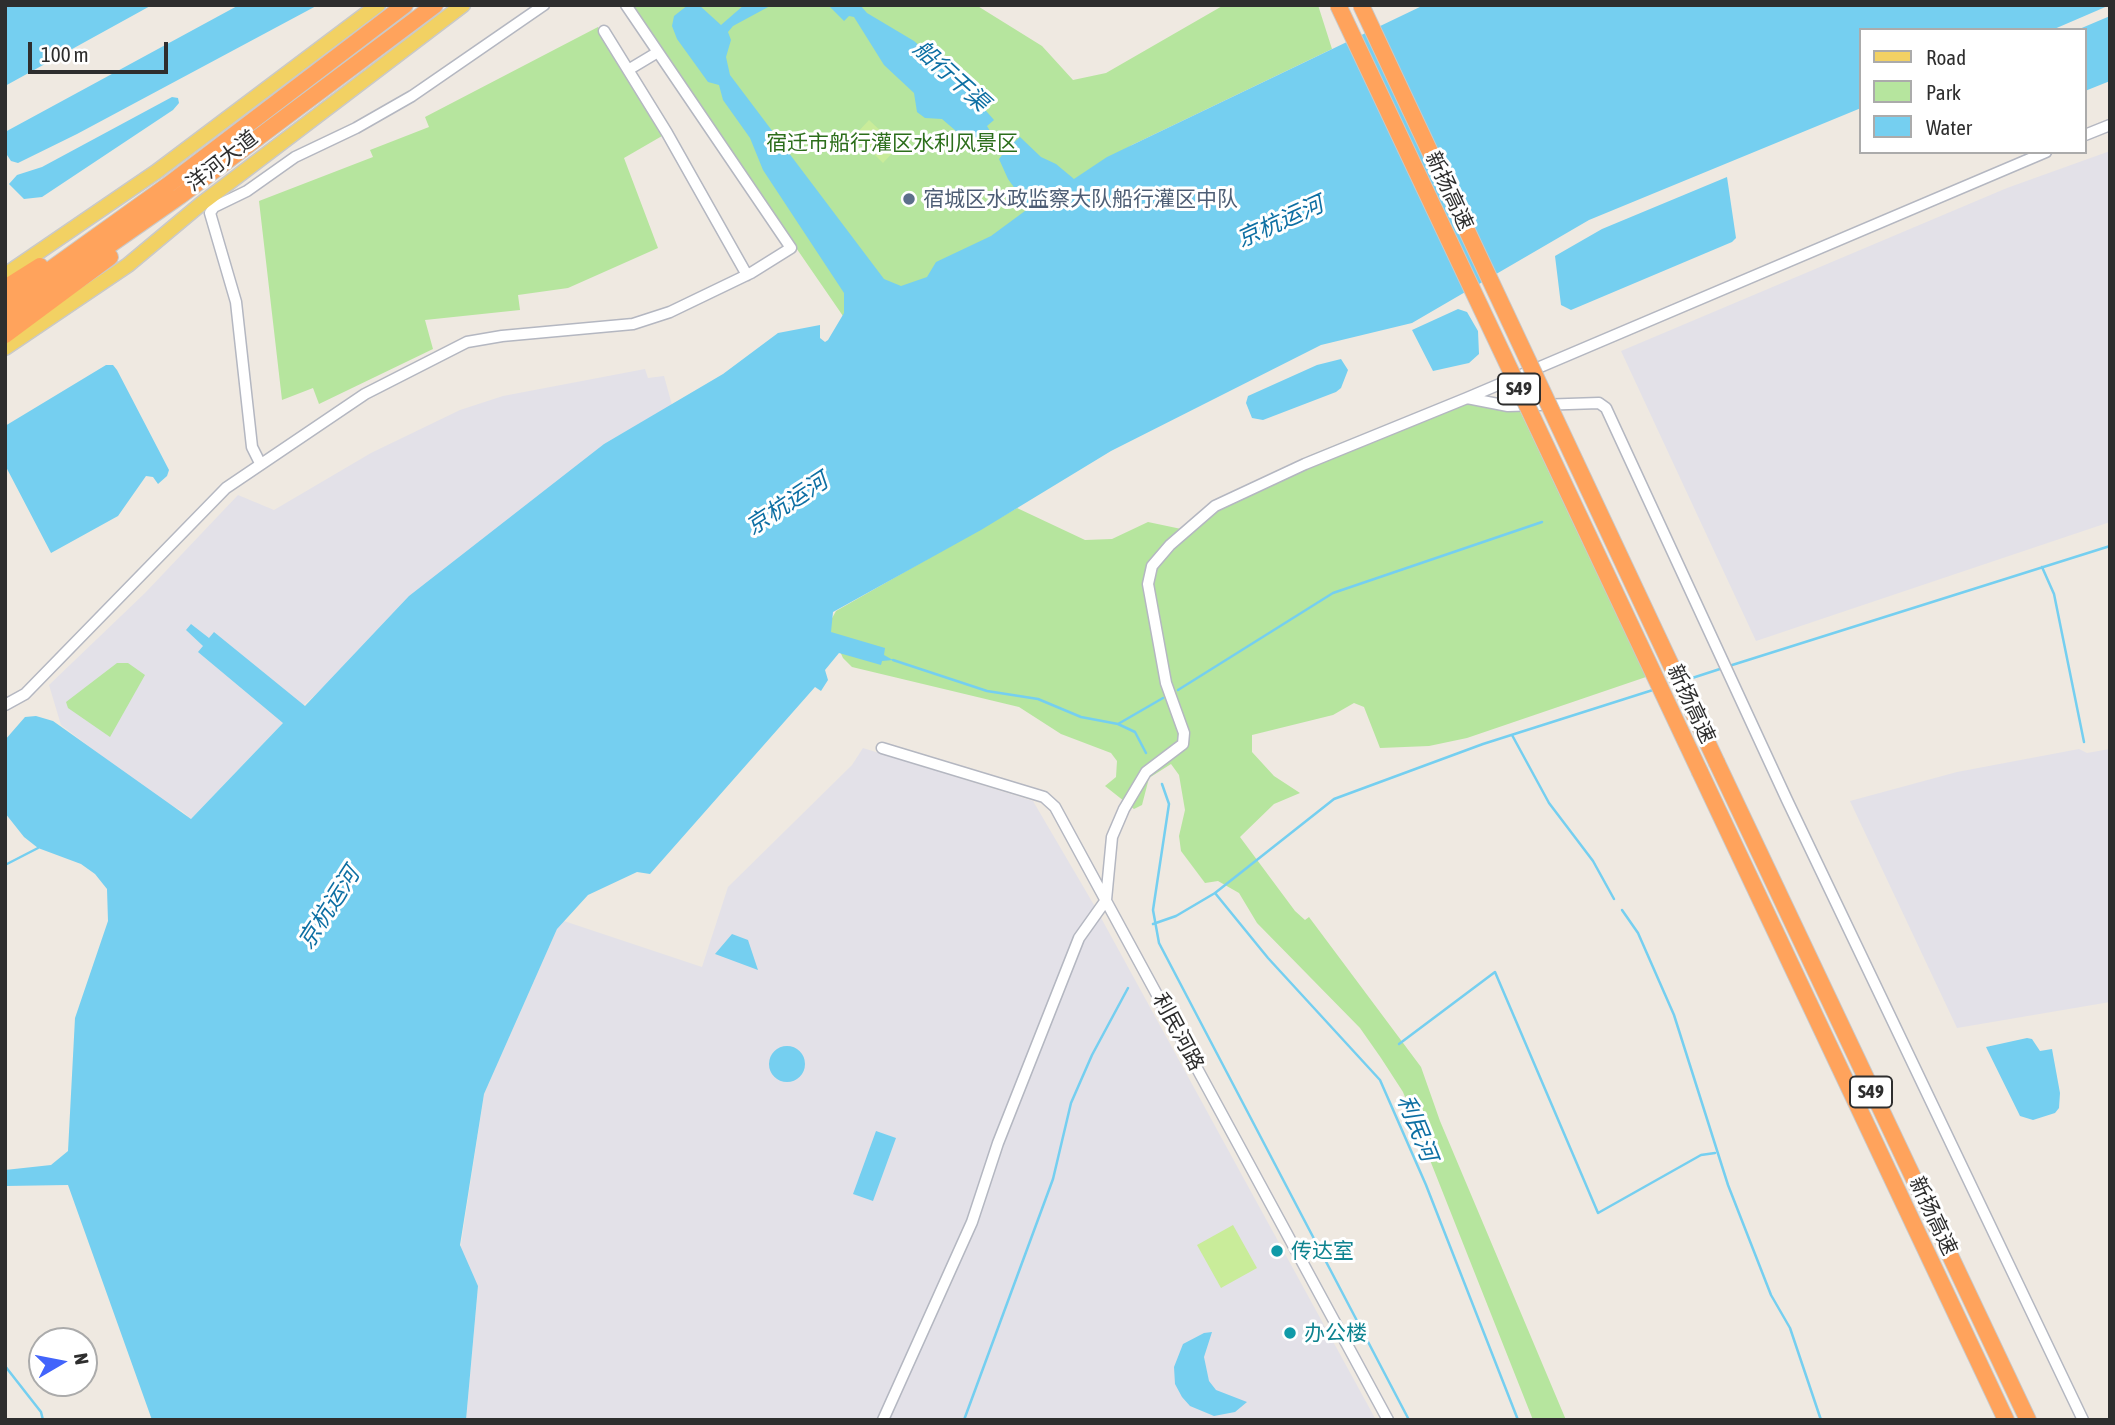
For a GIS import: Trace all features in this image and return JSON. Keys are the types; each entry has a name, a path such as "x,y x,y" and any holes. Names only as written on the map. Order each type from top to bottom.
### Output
{"highway":[{"name":"洋河大道","path":"5,318 179,189 196,163 405,5"},
{"name":"洋河大道","path":"5,302 179,189 208,175 435,5"},
{"name":"新扬高速","path":"1338,5 2006,1420"},
{"name":"新扬高速","path":"1361,5 2028,1420"},
{"path":"5,288 179,189"},
{"path":"5,335 117,253 179,189"}],"main road":[{"name":"洋河大道","path":"5,275 156,172 378,5"},
{"name":"洋河大道","path":"5,348 128,265 201,204 463,5"}],"street":[{"path":"260,463 252,447 236,302 210,213 214,207 247,191 295,157 356,128 412,96 544,5"},
{"path":"5,705 25,694 218,495 260,463 359,398 467,342 502,336 633,324 678,309 747,275 791,248 626,5"},
{"path":"604,31 673,144 747,275"},
{"path":"628,70 658,52"},
{"path":"2087,134 2110,125"},
{"path":"883,1420 972,1222 1002,1133 1079,938 1106,900 1112,837 1124,809 1146,772 1183,744 1184,733 1166,683 1148,584 1152,566 1189,526 1215,506 1305,464 2041,154"},
{"path":"1467,398 1508,406 1599,403 1606,408 1737,694 2083,1420"},
{"name":"利民河路","path":"882,748 1044,797 1055,807 1388,1420"}],"shaded area":[{"path":"2110,151 2110,522 1756,641 1621,351 2007,188"},
{"path":"645,369 648,378 664,376 672,405 604,444 283,723 191,819 154,796 61,725 49,685 145,593 238,495 274,510 371,453 460,410 503,396"},
{"path":"863,748 1033,801 1094,905 1376,1420 466,1420 478,1286 459,1257 484,1094 561,920 702,967 728,887 852,765"},
{"path":"2079,749 2087,753 2110,749 2110,1002 1957,1028 1850,801 1957,772"}],"green space":[{"name":"宿迁市船行灌区水利风景区","path":"629,5 976,5 1042,46 1073,80 1106,73 1224,5 1318,5 1332,49 1132,145 854,332"},
{"path":"598,27 662,136 624,158 658,248 568,288 518,295 520,310 425,320 433,349 319,404 313,388 282,400 259,201 373,157 370,150 429,127 425,117"},
{"path":"869,120 898,147 883,163 855,135"},
{"path":"1467,392 1513,402 1521,413 1646,677 1467,738 1429,746 1380,748 1364,707 1354,703 1333,715 1252,735 1252,752 1274,776 1300,793 1274,804 1240,837 1295,911 1305,920 1309,917 1421,1067 1440,1121 1566,1420 1533,1420 1403,1092 1381,1058 1360,1028 1257,923 1239,893 1218,881 1205,883 1181,851 1179,836 1185,810 1179,775 1171,764 1149,778 1142,805 1134,809 1105,786 1116,777 1117,761 1111,753 1061,734 1019,707 852,667 843,658 831,632 831,620 836,611 1017,508 1085,540 1112,539 1148,522 1186,530 1246,488 1311,455"},
{"path":"117,663 128,663 145,675 110,737 68,708 66,702"},
{"path":"1233,1225 1257,1268 1221,1288 1197,1245"}],"water":[{"path":"5,5 152,5 5,86"},
{"path":"239,5 318,5 18,163 11,161 5,152 5,132"},
{"path":"688,5 699,5 721,25 744,5 806,5 770,6 733,26 728,32 731,40 726,57 730,75 884,279 901,286 927,277 936,262 991,236 1029,208 1008,179 999,159 1002,155 983,137 970,143 942,119 925,118 917,112 914,93 884,65 854,17 849,16 844,21 828,5 860,5 867,13 914,41 944,67 957,68 966,77 974,97 994,120 987,126 990,131 1010,146 1020,137 1041,157 1056,164 1074,179 1107,157 1424,5 2110,5 2057,28 1860,28 1860,108 1589,220 1412,323 1321,345 1111,451 981,530 833,612 831,632 885,648 884,655 893,660 882,661 881,665 839,653 825,670 828,680 821,691 815,687 650,874 637,872 588,895 557,929 484,1094 460,1245 478,1286 466,1420 152,1420 68,1185 5,1186 5,1170 51,1165 68,1151 75,1018 108,921 107,889 95,874 81,864 38,848 24,837 5,813 5,740 25,717 36,716 53,721 191,819 283,723 198,652 203,646 186,630 191,624 209,638 214,632 305,706 409,596 604,444 723,374 778,333 820,325 820,338 825,342 828,340 844,313 844,293 763,170 750,138 723,100 719,85 708,82 677,39 672,26 674,16"},
{"path":"2110,16 2110,81 2087,90 2087,28 2082,28"},
{"path":"172,97 178,98 179,103 173,110 42,197 24,199 9,184 17,175 42,167"},
{"path":"1727,177 1736,238 1732,242 1571,310 1561,305 1555,256 1602,229"},
{"path":"1458,309 1467,312 1478,331 1479,354 1469,363 1433,371 1412,330"},
{"path":"1341,359 1348,370 1341,388 1336,392 1263,420 1252,418 1246,403 1248,396 1317,365"},
{"path":"106,365 113,365 117,370 169,470 167,476 158,484 153,477 146,476 118,516 51,553 5,465 5,426"},
{"path":"732,934 748,940 758,970 715,954"},
{"path":"2032,1039 2040,1051 2052,1049 2060,1093 2059,1108 2055,1113 2033,1120 2020,1116 1986,1047"},
{"path":"787,1046 800,1051 805,1064 800,1077 787,1082 774,1077 769,1064 774,1051"},
{"path":"876,1131 896,1138 873,1201 853,1194"},
{"path":"1212,1332 1204,1357 1209,1381 1216,1390 1247,1402 1235,1412 1214,1416 1190,1406 1182,1397 1175,1384 1174,1367 1183,1344 1204,1333"}],"waterway":[{"path":"1178,690 1333,593 1542,522"},
{"path":"1729,666 2110,546"},
{"path":"2042,567 2054,594 2084,742"},
{"path":"893,660 987,691 1038,699 1081,717 1118,724 1135,732 1146,753"},
{"path":"1686,680 1723,668"},
{"path":"1153,924 1176,916 1215,893 1334,799 1483,744 1656,689"},
{"path":"1118,724 1163,698"},
{"path":"1512,735 1549,803 1593,861 1614,899"},
{"path":"1162,784 1169,804 1153,910 1159,943 1409,1420"},
{"path":"5,865 38,848"},
{"name":"利民河","path":"1215,893 1268,958 1380,1080 1426,1185 1518,1420"},
{"path":"1622,910 1638,933 1674,1015 1728,1185 1771,1295 1790,1328 1821,1420"},
{"path":"1399,1044 1495,972 1598,1213 1701,1155 1715,1153"},
{"path":"964,1420 1053,1179 1071,1103 1092,1055 1128,988"},
{"path":"5,1366 41,1412 43,1420"}],"place":[{"name":"宿城区水政监察大队船行灌区中队","path":"909,199"},
{"name":"传达室","path":"1277,1251"},
{"name":"办公楼","path":"1290,1333"}],"water label":[{"name":"船行干渠","path":"951,76"},
{"name":"京杭运河","path":"1280,222"},
{"name":"京杭运河","path":"787,504"},
{"name":"京杭运河","path":"329,908"}]}
